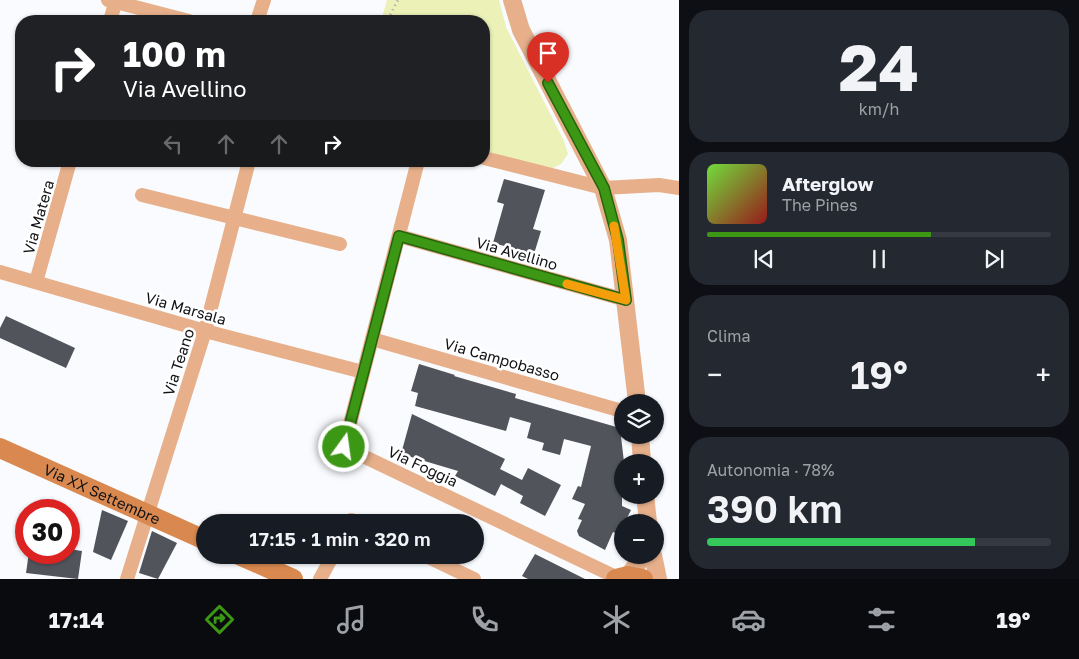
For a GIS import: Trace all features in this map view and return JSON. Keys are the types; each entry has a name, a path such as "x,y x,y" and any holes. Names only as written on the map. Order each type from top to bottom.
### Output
{"main road":[{"name":"Via XX Settembre","path":"0,448 196,536"},
{"path":"259,564 292,579"}],"street":[{"path":"259,15 264,0"},
{"path":"512,0 521,30 604,188 618,240 635,394"},
{"path":"111,15 113,1 166,15"},
{"path":"490,160 604,188 658,185 679,188"},
{"name":"Via Matera","path":"36,282 68,167"},
{"name":"Via Teano","path":"127,579 205,331 248,167"},
{"name":"Via Foggia","path":"416,167 344,447 626,578"},
{"path":"142,194 340,244"},
{"name":"Via Avellino","path":"399,236 626,300"},
{"name":"Via Marsala","path":"0,272 205,331 364,372"},
{"name":"Via Campobasso","path":"372,339 614,409"},
{"path":"320,579 328,564"},
{"path":"443,564 474,579"},
{"path":"626,578 637,564"},
{"path":"655,564 658,579"}],"path":[{"path":"391,15 398,0"}],"green space":[{"path":"387,0 499,0 506,27 564,141 568,154 561,164 551,169 490,154 490,15 383,15"}],"building":[{"path":"504,179 545,190 533,229 541,231 534,254 493,243 504,204 497,202"},
{"path":"6,316 75,348 66,368 0,338 0,328"},
{"path":"419,364 516,394 515,398 614,426 614,444 622,444 623,454 614,454 614,504 622,504 622,506 631,510 629,514 614,514 614,532 605,550 579,536 577,531 582,520 578,519 585,504 572,499 578,486 581,487 591,446 564,439 560,455 542,450 544,443 527,438 531,423 510,417 506,431 415,406 418,393 411,391"},
{"path":"412,414 505,459 500,469 522,480 528,468 561,485 545,516 520,503 523,496 501,484 495,496 455,476 458,471 401,454"},
{"path":"102,510 128,521 111,560 93,552"},
{"path":"152,531 177,543 158,579 139,573"},
{"path":"80,551 82,551 78,579 26,573 27,564 80,564"},
{"path":"535,554 585,579 528,579 522,576"}],"slow traffic":[{"path":"567,284 626,300 618,240 614,226"}],"route":[{"path":"344,447 399,236 626,300 618,240 604,188 548,83"}]}
